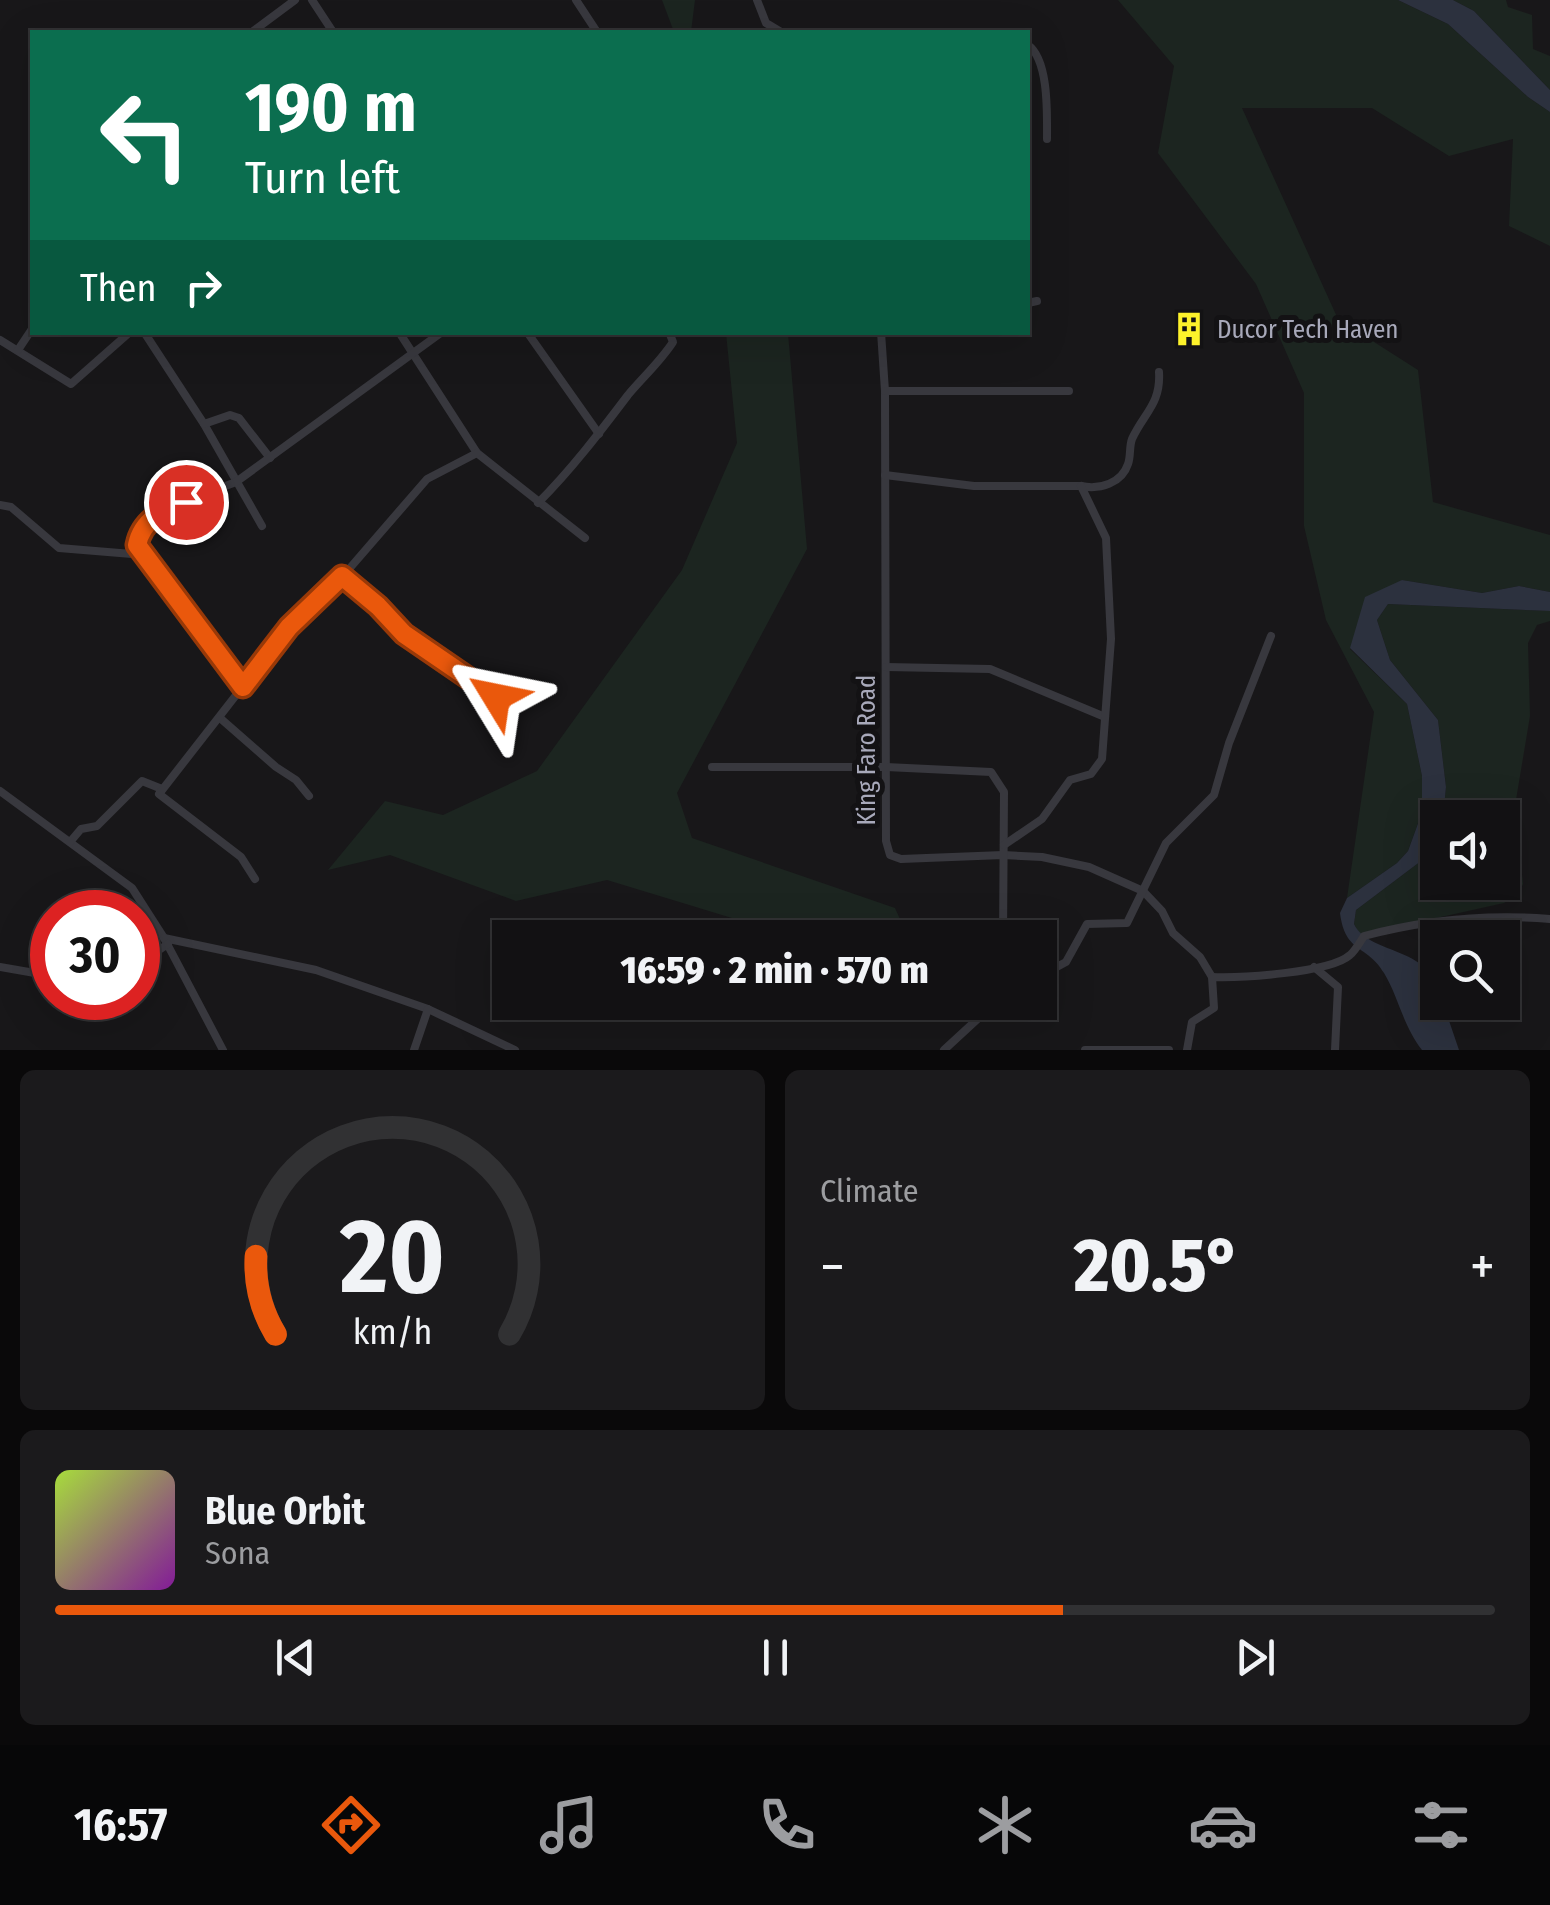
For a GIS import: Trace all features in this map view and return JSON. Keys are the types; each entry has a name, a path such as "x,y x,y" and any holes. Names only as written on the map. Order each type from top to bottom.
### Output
{"street":[{"path":"255,30 295,0"},
{"path":"312,0 332,30"},
{"path":"576,0 595,30"},
{"path":"757,0 766,23 778,30"},
{"path":"1030,45 1038,60 1048,100 1047,139"},
{"path":"18,350 30,332"},
{"path":"0,340 71,384 127,335"},
{"path":"146,335 204,424 262,526"},
{"path":"401,335 477,453 585,538"},
{"path":"0,505 11,507 60,548 132,554 140,531 160,511 236,482 438,335"},
{"path":"528,335 599,434"},
{"path":"538,503 631,391 657,366 673,342 670,335"},
{"name":"King Faro Road","path":"881,335 885,391 886,841 890,855 901,859 1003,850 1089,867 1143,891"},
{"path":"885,475 974,486 1094,489 1114,482 1128,466 1130,442 1160,390 1159,372"},
{"path":"885,391 1070,390"},
{"path":"204,424 230,416 239,418 270,458"},
{"path":"255,879 241,857 159,794 289,627 342,576 427,479 477,453"},
{"path":"1003,850 1042,819 1070,780 1092,774 1102,759 1110,639 1106,538 1082,486"},
{"path":"137,545 243,687"},
{"path":"342,576 404,634 496,697"},
{"path":"1057,967 1066,962 1087,924 1127,923 1166,843 1214,795 1229,743 1271,636"},
{"path":"886,667 990,669 1105,717"},
{"path":"220,718 296,780 308,796"},
{"path":"712,767 991,772 1004,792 1003,920"},
{"path":"70,842 81,829 97,826 142,781 162,789"},
{"path":"0,791 132,888 166,941 223,1050"},
{"path":"1143,891 1162,911 1173,933 1200,957 1212,978 1214,1008 1192,1022 1186,1050"},
{"path":"1212,978 1249,978 1314,967 1350,957 1364,936 1456,919 1550,918"},
{"path":"160,946 166,941"},
{"path":"166,941 316,970 428,1009 515,1050"},
{"path":"0,967 30,972"},
{"path":"1314,967 1338,987 1335,1050"},
{"path":"414,1050 428,1009"},
{"path":"944,1050 976,1020"},
{"path":"1085,1050 1169,1050"}],"shaded area":[{"path":"662,0 695,0 691,30 673,30"},
{"path":"1118,0 1398,0 1448,24 1528,97 1550,112 1550,246 1509,226 1513,139 1449,156 1372,108 1242,108 1338,319 1418,370 1433,502 1550,535 1550,592 1519,586 1482,593 1402,580 1350,649 1407,704 1422,776 1422,799 1420,818 1408,851 1347,898 1374,712 1326,620 1304,526 1304,393 1256,284 1158,153 1174,66"},
{"path":"1453,0 1506,0 1508,7 1532,15 1533,49 1550,56 1550,90 1474,11"},
{"path":"726,335 788,335 807,549 677,793 692,838 895,908 900,920 739,920 607,880 516,901 390,855 328,870 385,801 443,815 537,771 682,570 737,443"},
{"path":"1388,604 1550,611 1550,621 1537,625 1528,643 1530,716 1516,800 1445,800 1438,720 1390,660 1377,620"},
{"path":"1420,862 1420,900 1509,900 1360,935 1354,924 1356,910"}],"water":[{"path":"1398,0 1453,0 1474,11 1550,90 1550,112 1528,97 1448,24"},
{"path":"1402,580 1482,593 1519,586 1550,592 1550,611 1388,604 1377,620 1390,660 1438,720 1445,800 1422,800 1422,776 1407,704 1350,648 1365,597"},
{"path":"1420,818 1420,862 1356,910 1354,924 1374,942 1420,965 1420,1020 1449,1020 1459,1050 1422,1050 1384,973 1352,942 1343,926 1340,913 1347,898 1408,851"}],"place":[{"name":"Ducor Tech Haven","path":"1189,329"}],"route":[{"path":"186,502 160,511 140,531 137,545 243,687 289,627 342,576 404,634 496,697"}]}
